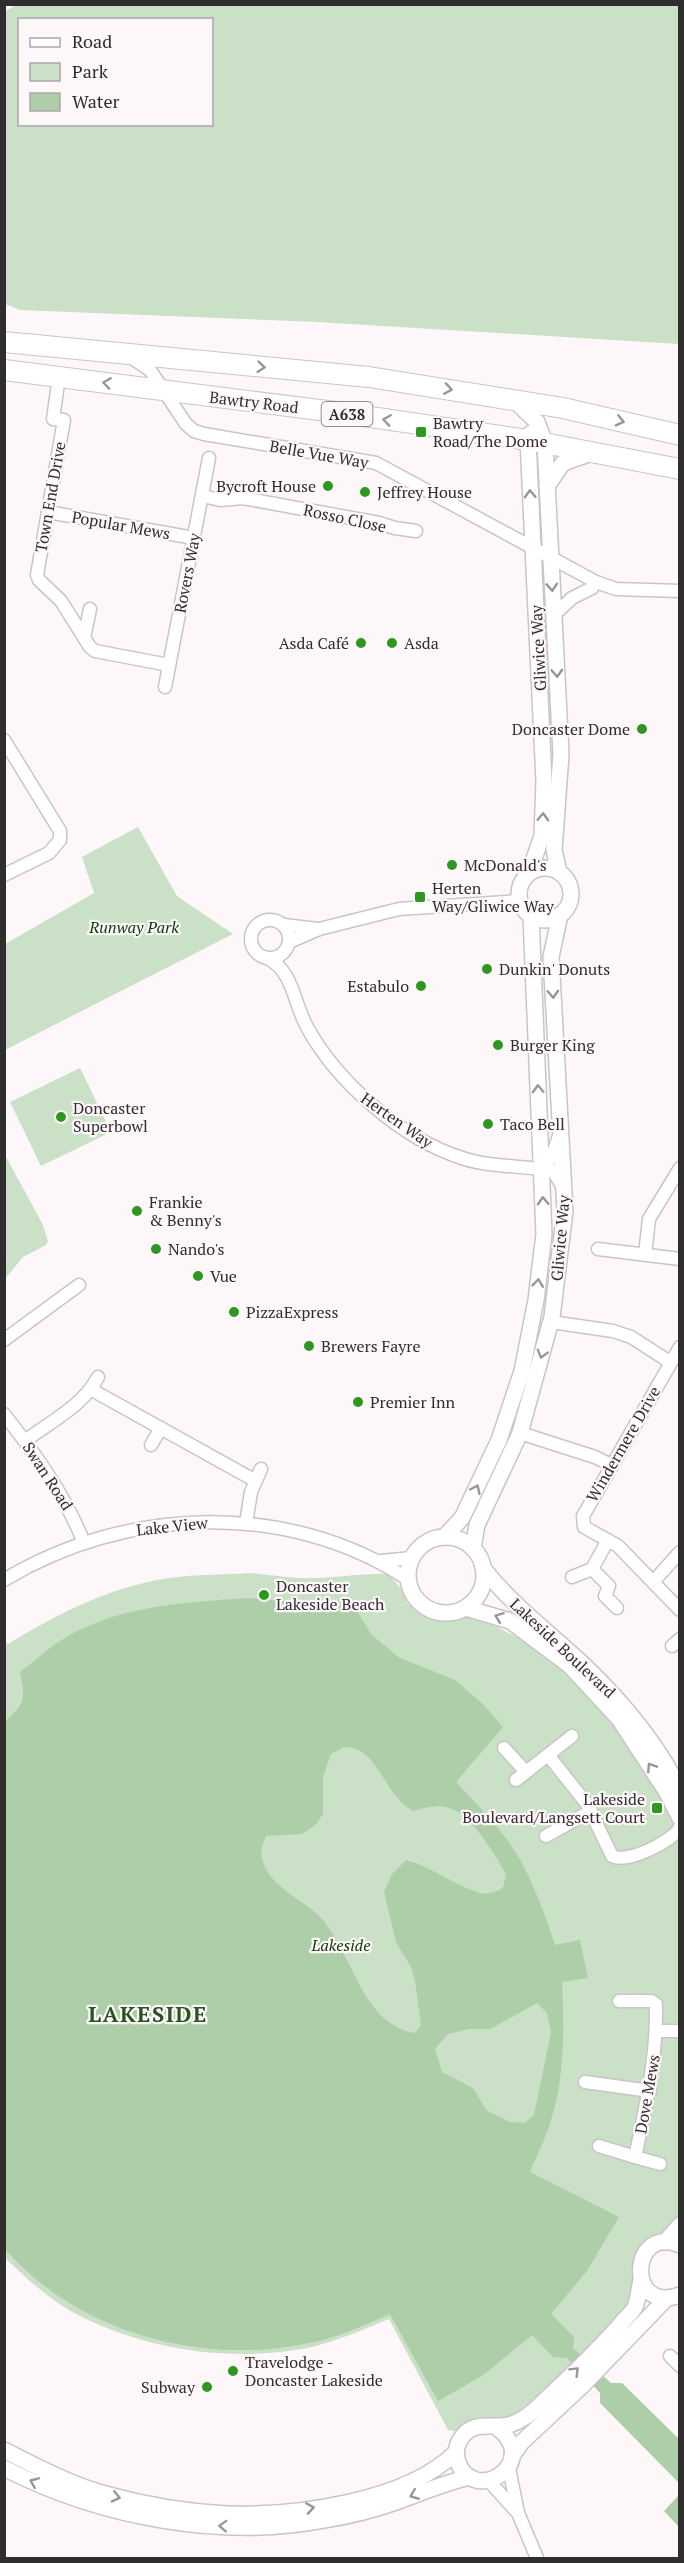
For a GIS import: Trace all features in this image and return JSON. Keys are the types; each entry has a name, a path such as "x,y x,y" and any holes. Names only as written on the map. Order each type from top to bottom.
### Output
{"highway":[{"name":"Bawtry Road","path":"4,342 369,377 563,408 680,435"},
{"name":"Bawtry Road","path":"4,369 343,413 536,442 680,470"}],"street":[{"name":"Belle Vue Way","path":"123,354 150,370 186,424 194,431 210,436 376,463 596,582 616,589 680,591"},
{"name":"Town End Drive","path":"60,377 53,419 64,420 37,575 39,580 61,601 95,651 168,665"},
{"name":"Gliwice Way","path":"513,399 523,406 537,423 531,547 538,630 543,761 542,836 529,873"},
{"path":"537,423 552,411 563,408"},
{"name":"Gliwice Way","path":"536,442 547,486 554,615 561,754 554,850 559,872"},
{"path":"547,486 562,463 595,453"},
{"name":"Rovers Way","path":"165,687 209,458"},
{"name":"Rosso Close","path":"203,496 220,500 243,498 416,531"},
{"name":"Popular Mews","path":"48,512 194,538"},
{"path":"538,630 572,598 592,588 596,582"},
{"path":"70,615 89,614 84,638"},
{"path":"4,740 60,831 60,840 48,853 4,875"},
{"path":"541,868 559,872 565,878 571,895 569,903 560,915 552,919 540,920 531,916 524,909 520,901 519,889 529,873 541,868"},
{"path":"267,958 277,957 288,945 319,929 399,909 520,901"},
{"name":"Gliwice Way","path":"473,1548 477,1525 520,1433 551,1322 565,1211 551,957 560,915"},
{"name":"Gliwice Way","path":"444,1537 462,1518 499,1440 522,1371 536,1300 544,1234 531,916"},
{"path":"284,925 287,930 288,945 284,970 257,952 253,946 251,939 257,925 267,920 274,920 284,925 319,929"},
{"name":"Herten Way","path":"284,970 309,1030 333,1067 362,1097 399,1125 434,1146 462,1158 506,1167 542,1169"},
{"path":"542,1169 551,1159 561,1129"},
{"path":"645,1254 650,1220 680,1168"},
{"path":"542,1169 553,1171 564,1188"},
{"path":"598,1250 680,1259"},
{"path":"4,1340 79,1285"},
{"path":"551,1322 613,1331 631,1338 670,1362"},
{"name":"Windermere Drive","path":"680,1347 583,1516 584,1527 618,1546 680,1610"},
{"path":"25,1441 92,1390 98,1377"},
{"path":"92,1390 254,1480"},
{"name":"Swan Road","path":"4,1414 25,1441 70,1509 84,1543"},
{"path":"151,1445 161,1428"},
{"path":"520,1433 595,1457 611,1466"},
{"path":"246,1523 254,1480 261,1469"},
{"name":"Lake View","path":"5,1579 44,1559 115,1533 162,1524 196,1521 246,1523 282,1529 331,1542 381,1561 409,1580"},
{"path":"444,1537 457,1539 473,1548 481,1559 483,1568 483,1585 477,1597 466,1608 453,1612 436,1611 424,1606 414,1595 409,1580 411,1558 431,1540 444,1537"},
{"path":"572,1577 592,1569 608,1540"},
{"path":"654,1581 680,1552"},
{"name":"Lake View","path":"381,1561 411,1558"},
{"name":"Lakeside Boulevard","path":"483,1568 521,1610 566,1648 620,1702 644,1733 680,1790"},
{"path":"592,1569 609,1586 605,1596 616,1608"},
{"name":"Lakeside Boulevard","path":"466,1608 510,1621 569,1665 619,1719 670,1796 680,1818"},
{"path":"504,1748 521,1776 572,1736"},
{"path":"548,1755 591,1811 612,1856 617,1859 625,1859 660,1844 677,1833 680,1827"},
{"path":"542,1838 591,1811"},
{"path":"660,1844 680,1843"},
{"name":"Dove Mews","path":"619,2001 654,2001 656,2004 657,2031 650,2091 635,2157"},
{"name":"Dove Mews","path":"657,2031 680,2031"},
{"path":"585,2082 650,2091"},
{"name":"Dove Mews","path":"599,2146 660,2163"},
{"path":"673,2297 648,2291 641,2280 639,2271 642,2256 648,2249 672,2243 680,2225"},
{"path":"470,2477 459,2467 456,2452 464,2433 474,2426 496,2427 514,2424 533,2412 611,2335 634,2308 641,2280"},
{"path":"489,2481 500,2476 522,2442 582,2386 648,2316 673,2297"},
{"path":"670,2356 680,2366"},
{"path":"496,2427 509,2440 518,2513 537,2559"},
{"path":"4,2450 102,2494 165,2508 226,2514 290,2511 372,2495 434,2471 456,2452"},
{"path":"4,2468 33,2483 102,2506 170,2522 224,2526 324,2520 394,2503 439,2485 470,2477 489,2481 518,2513"}],"green space":[{"path":"16,5 679,5 679,344 318,322 20,310 5,304 4,12"},
{"name":"Runway Park","path":"138,827 177,896 233,934 5,1050 5,944 94,893 82,857"},
{"name":"Doncaster Superbowl","path":"80,1068 111,1132 41,1166 10,1102"},
{"path":"5,1155 42,1223 48,1241 46,1245 23,1257 5,1279 7,1259 4,1255"},
{"name":"Lakeside","path":"251,1573 305,1578 389,1574 403,1591 407,1603 421,1614 439,1618 473,1614 569,1665 619,1719 679,1818 679,2220 648,2249 634,2308 533,2411 464,2433 448,2430 389,2319 338,2339 307,2348 250,2354 193,2351 137,2339 84,2318 52,2299 5,2258 4,1641 8,1644 89,1601 132,1586 196,1575"}],"water":[{"name":"Lakeside","path":"248,1598 340,1606 357,1611 371,1634 398,1657 455,1680 484,1705 503,1727 456,1782 513,1848 535,1890 555,1945 580,1940 588,1978 562,1982 563,2034 559,2086 549,2127 530,2172 619,2217 587,2271 551,2314 574,2337 573,2348 611,2383 622,2383 679,2439 679,2483 600,2403 600,2393 567,2358 553,2357 532,2335 482,2376 438,2401 390,2314 337,2335 304,2344 264,2349 223,2350 182,2345 142,2335 103,2321 67,2301 34,2277 4,2248 4,1722 16,1711 22,1700 23,1688 20,1672 57,1643 79,1630 125,1613 174,1604","holes":["344,1747 356,1749 365,1755 394,1794 413,1811 442,1806 464,1816 481,1835 506,1874 503,1888 486,1894 471,1890 406,1860 392,1874 384,1892 396,1942 411,1967 415,1981 421,2025 415,2033 397,2027 383,2017 371,2003 333,1934 322,1919 274,1880 267,1871 261,1855 266,1836 302,1834 316,1824 323,1814 323,1777 331,1754","537,2003 547,2013 551,2032 534,2115 525,2123 510,2122 486,2110 473,2088 442,2072 435,2049 448,2034 469,2029 490,2029"]},
{"path":"679,2495 679,2527 664,2511"}],"place":[{"name":"Bawtry Road/The Dome","path":"421,432"},
{"name":"Bycroft House","path":"328,486"},
{"name":"Jeffrey House","path":"365,492"},
{"name":"Asda Café","path":"361,643"},
{"name":"Asda","path":"392,643"},
{"name":"Doncaster Dome","path":"642,729"},
{"name":"McDonald's","path":"452,865"},
{"name":"Herten Way/Gliwice Way","path":"420,897"},
{"name":"Dunkin' Donuts","path":"487,969"},
{"name":"Estabulo","path":"421,986"},
{"name":"Burger King","path":"498,1045"},
{"name":"Doncaster Superbowl","path":"61,1117"},
{"name":"Taco Bell","path":"488,1124"},
{"name":"Frankie & Benny's","path":"137,1211"},
{"name":"Nando's","path":"156,1249"},
{"name":"Vue","path":"198,1276"},
{"name":"PizzaExpress","path":"234,1312"},
{"name":"Brewers Fayre","path":"309,1346"},
{"name":"Premier Inn","path":"358,1402"},
{"name":"Doncaster Lakeside Beach","path":"264,1595"},
{"name":"Lakeside Boulevard/Langsett Court","path":"657,1808"},
{"name":"Travelodge - Doncaster Lakeside","path":"233,2371"},
{"name":"Subway","path":"207,2387"}],"district":[{"name":"LAKESIDE","path":"148,2013"}]}
